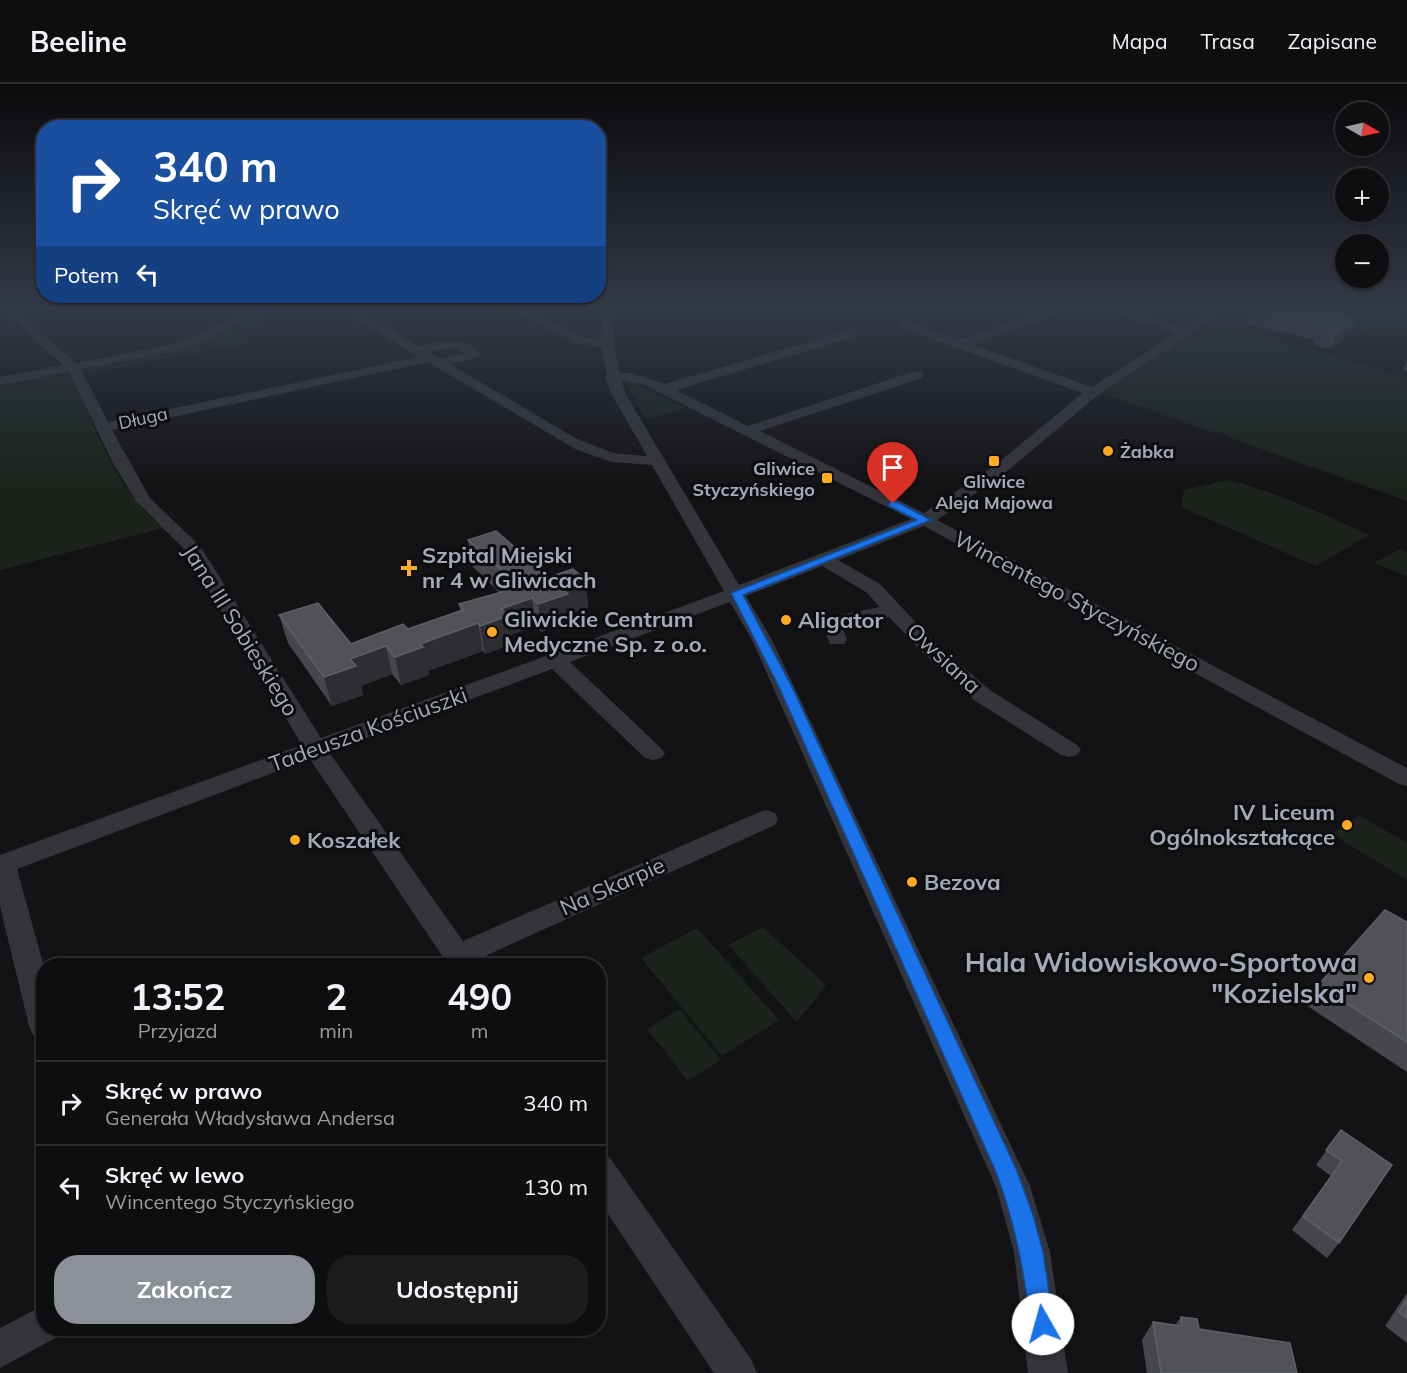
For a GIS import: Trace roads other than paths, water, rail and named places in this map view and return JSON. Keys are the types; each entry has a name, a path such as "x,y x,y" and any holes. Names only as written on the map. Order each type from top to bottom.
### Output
{"street":[{"path":"0,381 73,368"},
{"name":"Jana III Sobieskiego","path":"74,368 121,463 144,501 191,546 315,749 460,958"},
{"name":"Długa","path":"103,427 378,368"},
{"path":"449,368 594,453 619,460 658,460"},
{"path":"610,368 618,393 737,593 798,714 1013,1186 1034,1264 1048,1373"},
{"path":"663,389 734,368"},
{"path":"1025,368 1093,392"},
{"name":"Tadeusza Kościuszki","path":"1,865 737,593 925,520 1006,465 1093,392 1130,368"},
{"path":"746,431 917,375"},
{"name":"Wincentego Styczyńskiego","path":"612,377 639,378 925,520 1407,778"},
{"name":"Owsiana","path":"825,560 873,588 929,648 982,695 1069,750"},
{"path":"837,640 831,622 894,610"},
{"path":"555,660 653,753"},
{"name":"Na Skarpie","path":"468,958 766,819"},
{"path":"1,865 36,996"},
{"path":"606,1180 737,1373"},
{"path":"0,1349 36,1329"}],"place":[{"name":"Żabka","path":"1108,451"},
{"name":"Gliwice Aleja Majowa","path":"994,461"},
{"name":"Gliwice Styczyńskiego","path":"827,478"},
{"name":"Szpital Miejski nr 4 w Gliwicach","path":"409,568"},
{"name":"Aligator","path":"786,620"},
{"name":"Gliwickie Centrum Medyczne Sp. z o.o.","path":"492,632"},
{"name":"IV Liceum Ogólnokształcące","path":"1347,825"},
{"name":"Koszałek","path":"295,840"},
{"name":"Bezova","path":"912,882"},
{"name":"Hala Widowiskowo-Sportowa \"Kozielska\"","path":"1369,978"}]}
